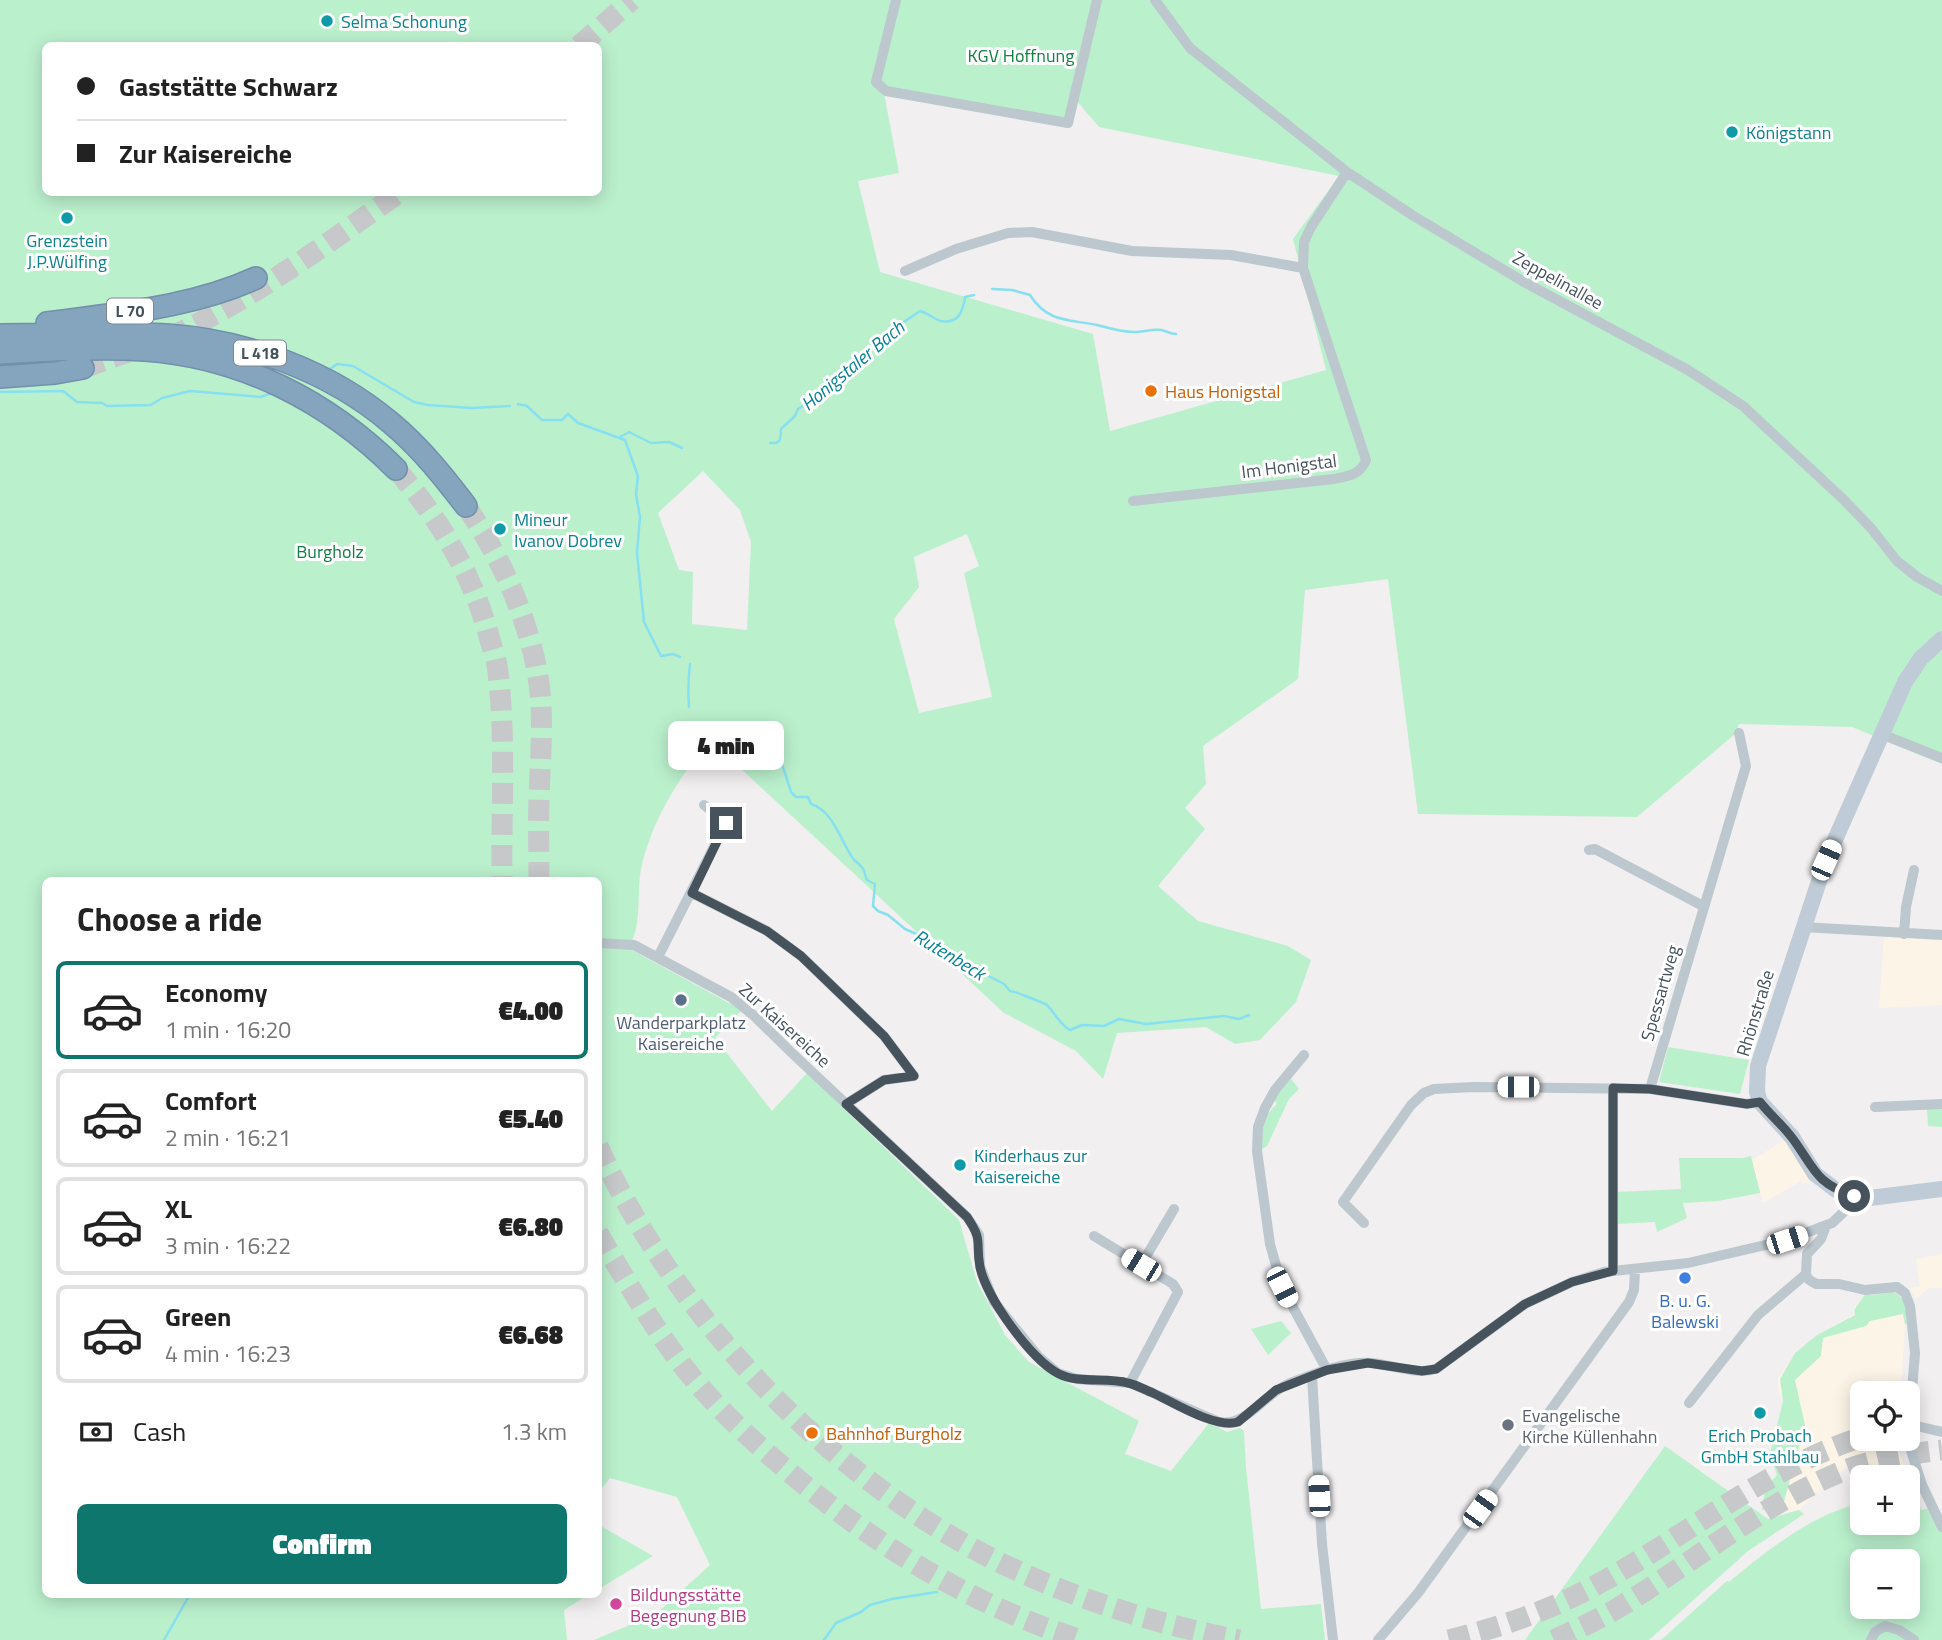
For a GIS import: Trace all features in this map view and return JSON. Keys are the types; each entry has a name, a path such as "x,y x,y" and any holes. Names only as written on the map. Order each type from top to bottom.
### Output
{"highway":[{"name":"L 70","path":"0,332 188,302 210,297 256,278"},
{"name":"L 418","path":"0,332 168,335 216,341 281,360 350,394 382,415 430,461 466,506"},
{"name":"L 418","path":"0,352 147,350 195,357 233,367 274,382 311,401 355,432 396,469"},
{"path":"0,377 83,368"}],"street":[{"path":"896,0 876,82 886,91 1068,123 1097,0"},
{"name":"Zeppelinallee","path":"1155,0 1190,48 1347,172 1513,275 1688,370 1743,406 1843,499 1897,561 1917,578 1942,591"},
{"name":"Im Honigstal","path":"1133,501 1334,479 1353,475 1363,467 1366,460 1303,268 1304,242 1347,172"},
{"path":"905,271 966,246 1008,233 1032,232 1132,251 1231,255 1303,268"},
{"name":"Rhönstraße","path":"1760,1102 1756,1081 1758,1066 1826,860 1905,682 1921,658 1942,639"},
{"name":"Spessartweg","path":"1650,1089 1745,766 1739,733"},
{"path":"1881,734 1942,758"},
{"path":"658,957 726,823 704,805"},
{"path":"1589,850 1595,849 1703,906"},
{"path":"1905,934 1906,907 1914,870"},
{"path":"692,893 767,931 801,956 884,1036 914,1076 884,1080 846,1104"},
{"path":"1803,927 1942,935"},
{"name":"Zur Kaisereiche","path":"602,943 634,945 732,997 752,1014 967,1217 979,1235 980,1266 986,1285 1002,1312 1038,1356 1058,1373 1077,1379 1130,1383 1210,1419 1231,1424 1238,1422 1276,1390 1312,1376"},
{"path":"1304,1055 1275,1090 1265,1108 1258,1127 1256,1151 1270,1244 1282,1287 1327,1370"},
{"path":"1364,1223 1343,1202 1417,1098 1434,1089 1457,1087 1650,1089 1747,1104 1760,1102 1792,1137 1822,1181 1836,1190 1854,1196 1882,1198 1942,1189"},
{"path":"1613,1088 1613,1271"},
{"path":"1875,1107 1942,1104"},
{"path":"1333,1640 1322,1544 1312,1376 1327,1370 1368,1363 1422,1371 1436,1369 1525,1304 1572,1282 1613,1271 1720,1256 1787,1240 1826,1226 1841,1216 1854,1196"},
{"path":"1141,1265 1174,1209"},
{"path":"1826,1226 1821,1239 1807,1254 1808,1279 1816,1284 1839,1284 1864,1290 1897,1287 1905,1293 1910,1306 1915,1344 1912,1381"},
{"path":"1094,1237 1173,1284 1178,1292 1130,1383"},
{"path":"1378,1640 1418,1593 1629,1302 1634,1290 1635,1270"},
{"path":"1689,1403 1758,1315 1806,1274"},
{"path":"1920,1427 1942,1432"},
{"path":"1911,1451 1916,1470 1942,1527"},
{"path":"1871,1640 1875,1632 1885,1626 1899,1630 1914,1640"}],"shaded area":[{"path":"1884,937 1942,940 1942,1005 1879,1008"},
{"path":"1785,1140 1810,1180 1803,1184 1801,1181 1763,1203 1752,1160"},
{"path":"1942,1254 1942,1288 1929,1288 1916,1299 1909,1288 1920,1287 1916,1259"},
{"path":"1864,1295 1903,1310 1905,1325 1902,1381 1850,1381 1850,1451 1899,1451 1904,1465 1852,1464 1827,1482 1799,1510 1778,1514 1804,1434 1800,1414 1779,1395 1778,1378 1795,1353 1817,1335 1854,1314 1853,1310"}],"green space":[{"name":"Burgholz","path":"0,0 1942,0 1942,764 1852,727 1739,724 1735,734 1637,817 1418,814 1388,579 1305,590 1298,679 1203,746 1206,784 1185,808 1205,829 1158,886 1198,921 1288,946 1311,960 1296,1002 1260,1040 1235,1044 1206,1027 1117,1033 1103,1079 1076,1051 1004,1013 710,740 668,800 652,834 641,869 636,930 628,948 742,1010 715,1038 772,1111 807,1073 959,1220 977,1282 1005,1335 1029,1362 1139,1421 1125,1454 1171,1471 1209,1423 1227,1432 1240,1428 1244,1431 1261,1609 1321,1604 1325,1640 594,1640 656,1614 710,1565 677,1497 610,1478 602,1488 602,877 42,877 42,1598 584,1598 564,1610 567,1640 0,1640","holes":["884,93 1070,126 1076,100 1099,127 1339,176 1293,239 1326,370 1110,431 1093,334 880,272 858,181 899,173","703,471 740,510 751,542 747,630 692,624 693,572 679,570 658,513","967,534 979,566 964,573 992,697 919,713 894,619 919,587 914,557"]},
{"path":"1668,1047 1749,1060 1740,1094 1659,1082"},
{"path":"1291,1079 1299,1089 1289,1099 1267,1146 1262,1149 1263,1125 1277,1104 1273,1098"},
{"path":"1927,1109 1942,1109 1942,1127 1928,1126"},
{"path":"1751,1156 1760,1193 1718,1201 1683,1203 1687,1218 1657,1232 1655,1222 1617,1224 1617,1192 1681,1189 1679,1158"},
{"path":"1893,1292 1901,1297 1905,1305 1905,1325 1903,1314 1870,1321 1866,1326 1823,1338 1821,1356 1795,1380 1805,1425 1782,1509 1762,1510 1765,1489 1777,1475 1770,1454 1783,1401 1780,1379 1795,1353 1817,1335 1855,1315 1854,1310 1866,1293 1872,1295"},
{"path":"1281,1321 1291,1333 1268,1355 1251,1329"},
{"path":"1665,1446 1768,1519 1799,1510 1804,1514 1748,1551 1649,1640 1525,1640"},
{"path":"1850,1506 1850,1535 1920,1535 1920,1506 1921,1510 1931,1508 1942,1516 1942,1640 1661,1640 1727,1581 1775,1546 1809,1524"},
{"path":"602,1527 653,1556 602,1587"}],"waterway":[{"name":"Honigstaler Bach","path":"992,289 1012,290 1030,295 1044,311 1059,318 1124,331 1163,330 1176,334"},
{"name":"Honigstaler Bach","path":"770,443 780,440 781,429 795,416 798,409 868,356 871,347 886,334 920,311 941,321 952,320 961,312 965,297 974,295"},
{"name":"Rutenbeck","path":"330,369 337,364 353,366 414,402 428,405 472,408 510,406"},
{"name":"Rutenbeck","path":"0,392 63,391 77,402 102,403 107,406 151,405 162,398 190,391 261,397 271,393"},
{"name":"Rutenbeck","path":"518,404 527,406 542,420 562,420 568,414 578,423 625,440 638,476 636,494 640,517 637,553 644,622 661,656 673,654 680,657"},
{"name":"Honigstaler Bach","path":"620,437 629,432 651,443 669,442 682,448"},
{"name":"Rutenbeck","path":"689,707 690,664"},
{"name":"Rutenbeck","path":"739,733 758,749 780,758 791,792 796,797 808,797 811,804 830,819 853,858 863,869 867,880 875,884 873,906 878,911 938,949 948,950 960,961 965,961 967,965 1004,984 1010,991 1047,1005 1066,1028 1070,1030 1082,1025 1104,1026 1119,1019 1146,1024 1224,1016 1239,1019 1249,1015"},
{"path":"824,1640 836,1623 870,1605 937,1592"},
{"path":"164,1640 188,1598"}],"tunnel":[{"path":"584,42 632,0"},
{"path":"168,338 258,289 394,196"},
{"path":"83,368 134,350"},
{"path":"396,469 426,507 452,547 473,590 496,659 502,723 502,877"},
{"path":"466,506 491,546 512,590 535,660 541,712 539,877"},
{"path":"602,1154 632,1212 673,1277 720,1338 773,1396 831,1450 892,1498 956,1539 1048,1584 1129,1613 1239,1640"},
{"path":"602,1240 651,1321 687,1371 708,1396 781,1465 850,1520 922,1568 999,1608 1081,1640"},
{"path":"1449,1640 1525,1617 1562,1602 1631,1565 1759,1484 1826,1450 1850,1441"},
{"path":"1554,1640 1611,1612 1750,1520 1808,1487 1863,1464 1942,1450"}],"place":[{"name":"Selma Schonung","path":"327,21"},
{"name":"Königstann","path":"1732,132"},
{"name":"Grenzstein J.P.Wülfing","path":"67,218"},
{"name":"Haus Honigstal","path":"1151,391"},
{"name":"Mineur Ivanov Dobrev","path":"500,529"},
{"name":"Wanderparkplatz Kaisereiche","path":"681,1000"},
{"name":"Kinderhaus zur Kaisereiche","path":"960,1165"},
{"name":"B. u. G. Balewski","path":"1685,1278"},
{"name":"Erich Probach GmbH Stahlbau","path":"1760,1413"},
{"name":"Evangelische Kirche Küllenhahn","path":"1508,1425"},
{"name":"Bahnhof Burgholz","path":"812,1433"},
{"name":"Bildungsstätte Begegnung BIB","path":"616,1604"}],"route":[{"path":"726,823 692,893 767,931 801,956 884,1036 899,1054 914,1076 884,1080 846,1104 967,1217 979,1235 980,1266 994,1302 1038,1356 1058,1373 1077,1379 1130,1383 1210,1419 1231,1424 1238,1422 1276,1390 1327,1370 1358,1363 1422,1371 1440,1367 1525,1304 1572,1282 1613,1271 1613,1088 1650,1089 1747,1104 1760,1102 1792,1137 1822,1181 1836,1190 1854,1196"}],"park label":[{"name":"KGV Hoffnung","path":"1021,55"}]}
